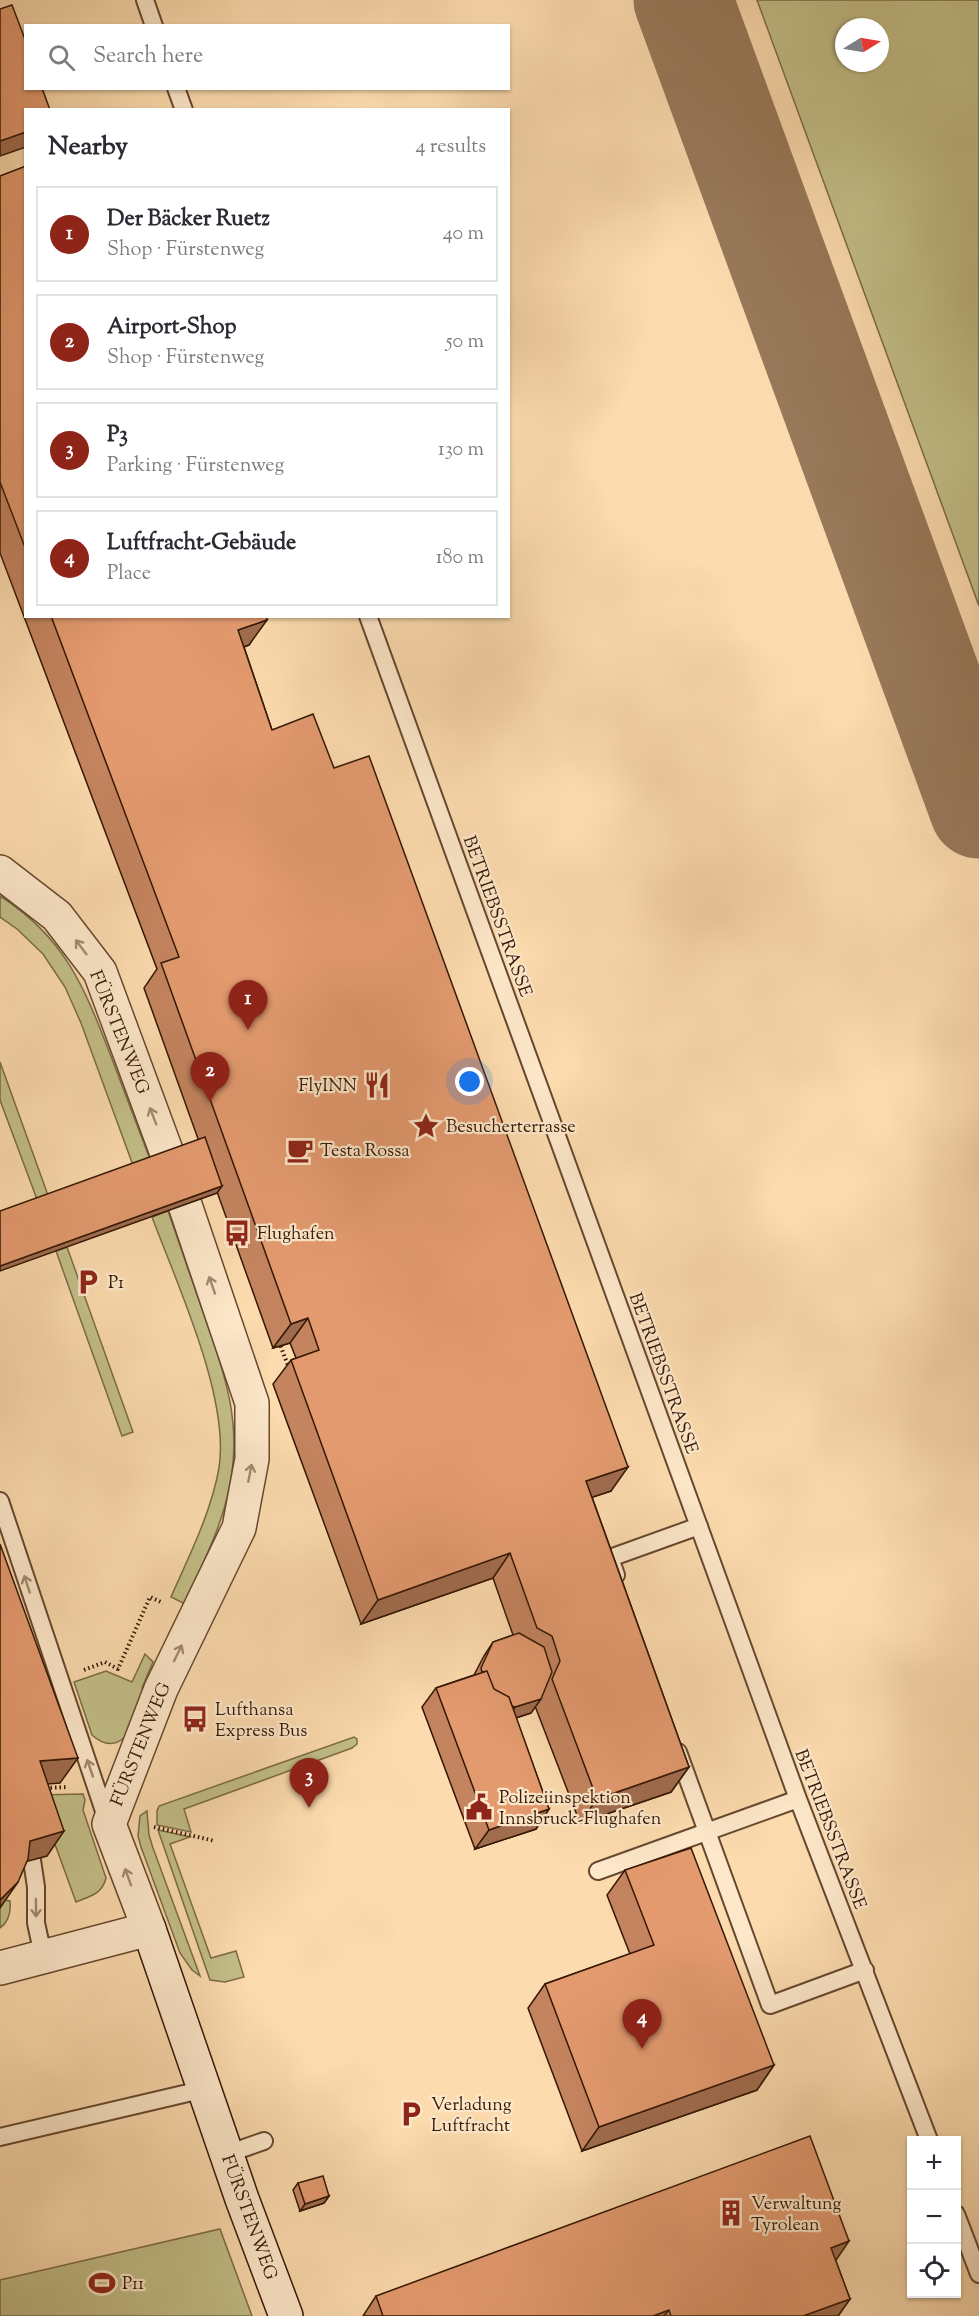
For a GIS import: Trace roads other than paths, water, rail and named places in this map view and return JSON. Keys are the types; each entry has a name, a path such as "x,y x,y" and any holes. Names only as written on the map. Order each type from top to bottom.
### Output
{"street":[{"name":"FÜRSTENWEG","path":"0,872 57,916 100,972 168,1156"},
{"name":"FÜRSTENWEG","path":"185,1205 252,1403 252,1459 239,1528 161,1689 109,1824 149,1929 286,2316"},
{"path":"0,1968 149,1929"}],"lane":[{"path":"145,0 153,24"},
{"path":"178,90 183,108"},
{"name":"BETRIEBSSTRASSE","path":"369,618 798,1799 927,2136"},
{"path":"0,1501 109,1824"},
{"path":"622,1591 610,1558 699,1526"},
{"path":"671,1733 705,1832 771,2006 865,1970"},
{"path":"598,1871 798,1799"},
{"path":"32,1860 36,1887 36,1923 43,1956"},
{"path":"0,2137 205,2089"},
{"path":"227,2154 264,2141"},
{"path":"961,2225 979,2274"}],"place":[{"name":"Der Bäcker Ruetz","path":"248,1030"},
{"name":"FlyINN","path":"377,1085"},
{"name":"Airport-Shop","path":"210,1102"},
{"name":"Besucherterrasse","path":"426,1126"},
{"name":"Testa Rossa","path":"300,1150"},
{"name":"Flughafen","path":"237,1233"},
{"name":"P1","path":"88,1282"},
{"name":"Lufthansa Express Bus","path":"195,1719"},
{"name":"Polizeiinspektion Innsbruck-Flughafen","path":"479,1807"},
{"name":"P3","path":"309,1808"},
{"name":"Luftfracht-Gebäude","path":"642,2049"},
{"name":"Verladung Luftfracht","path":"411,2114"},
{"name":"Verwaltung Tyrolean","path":"731,2213"},
{"name":"P11","path":"102,2283"}]}
